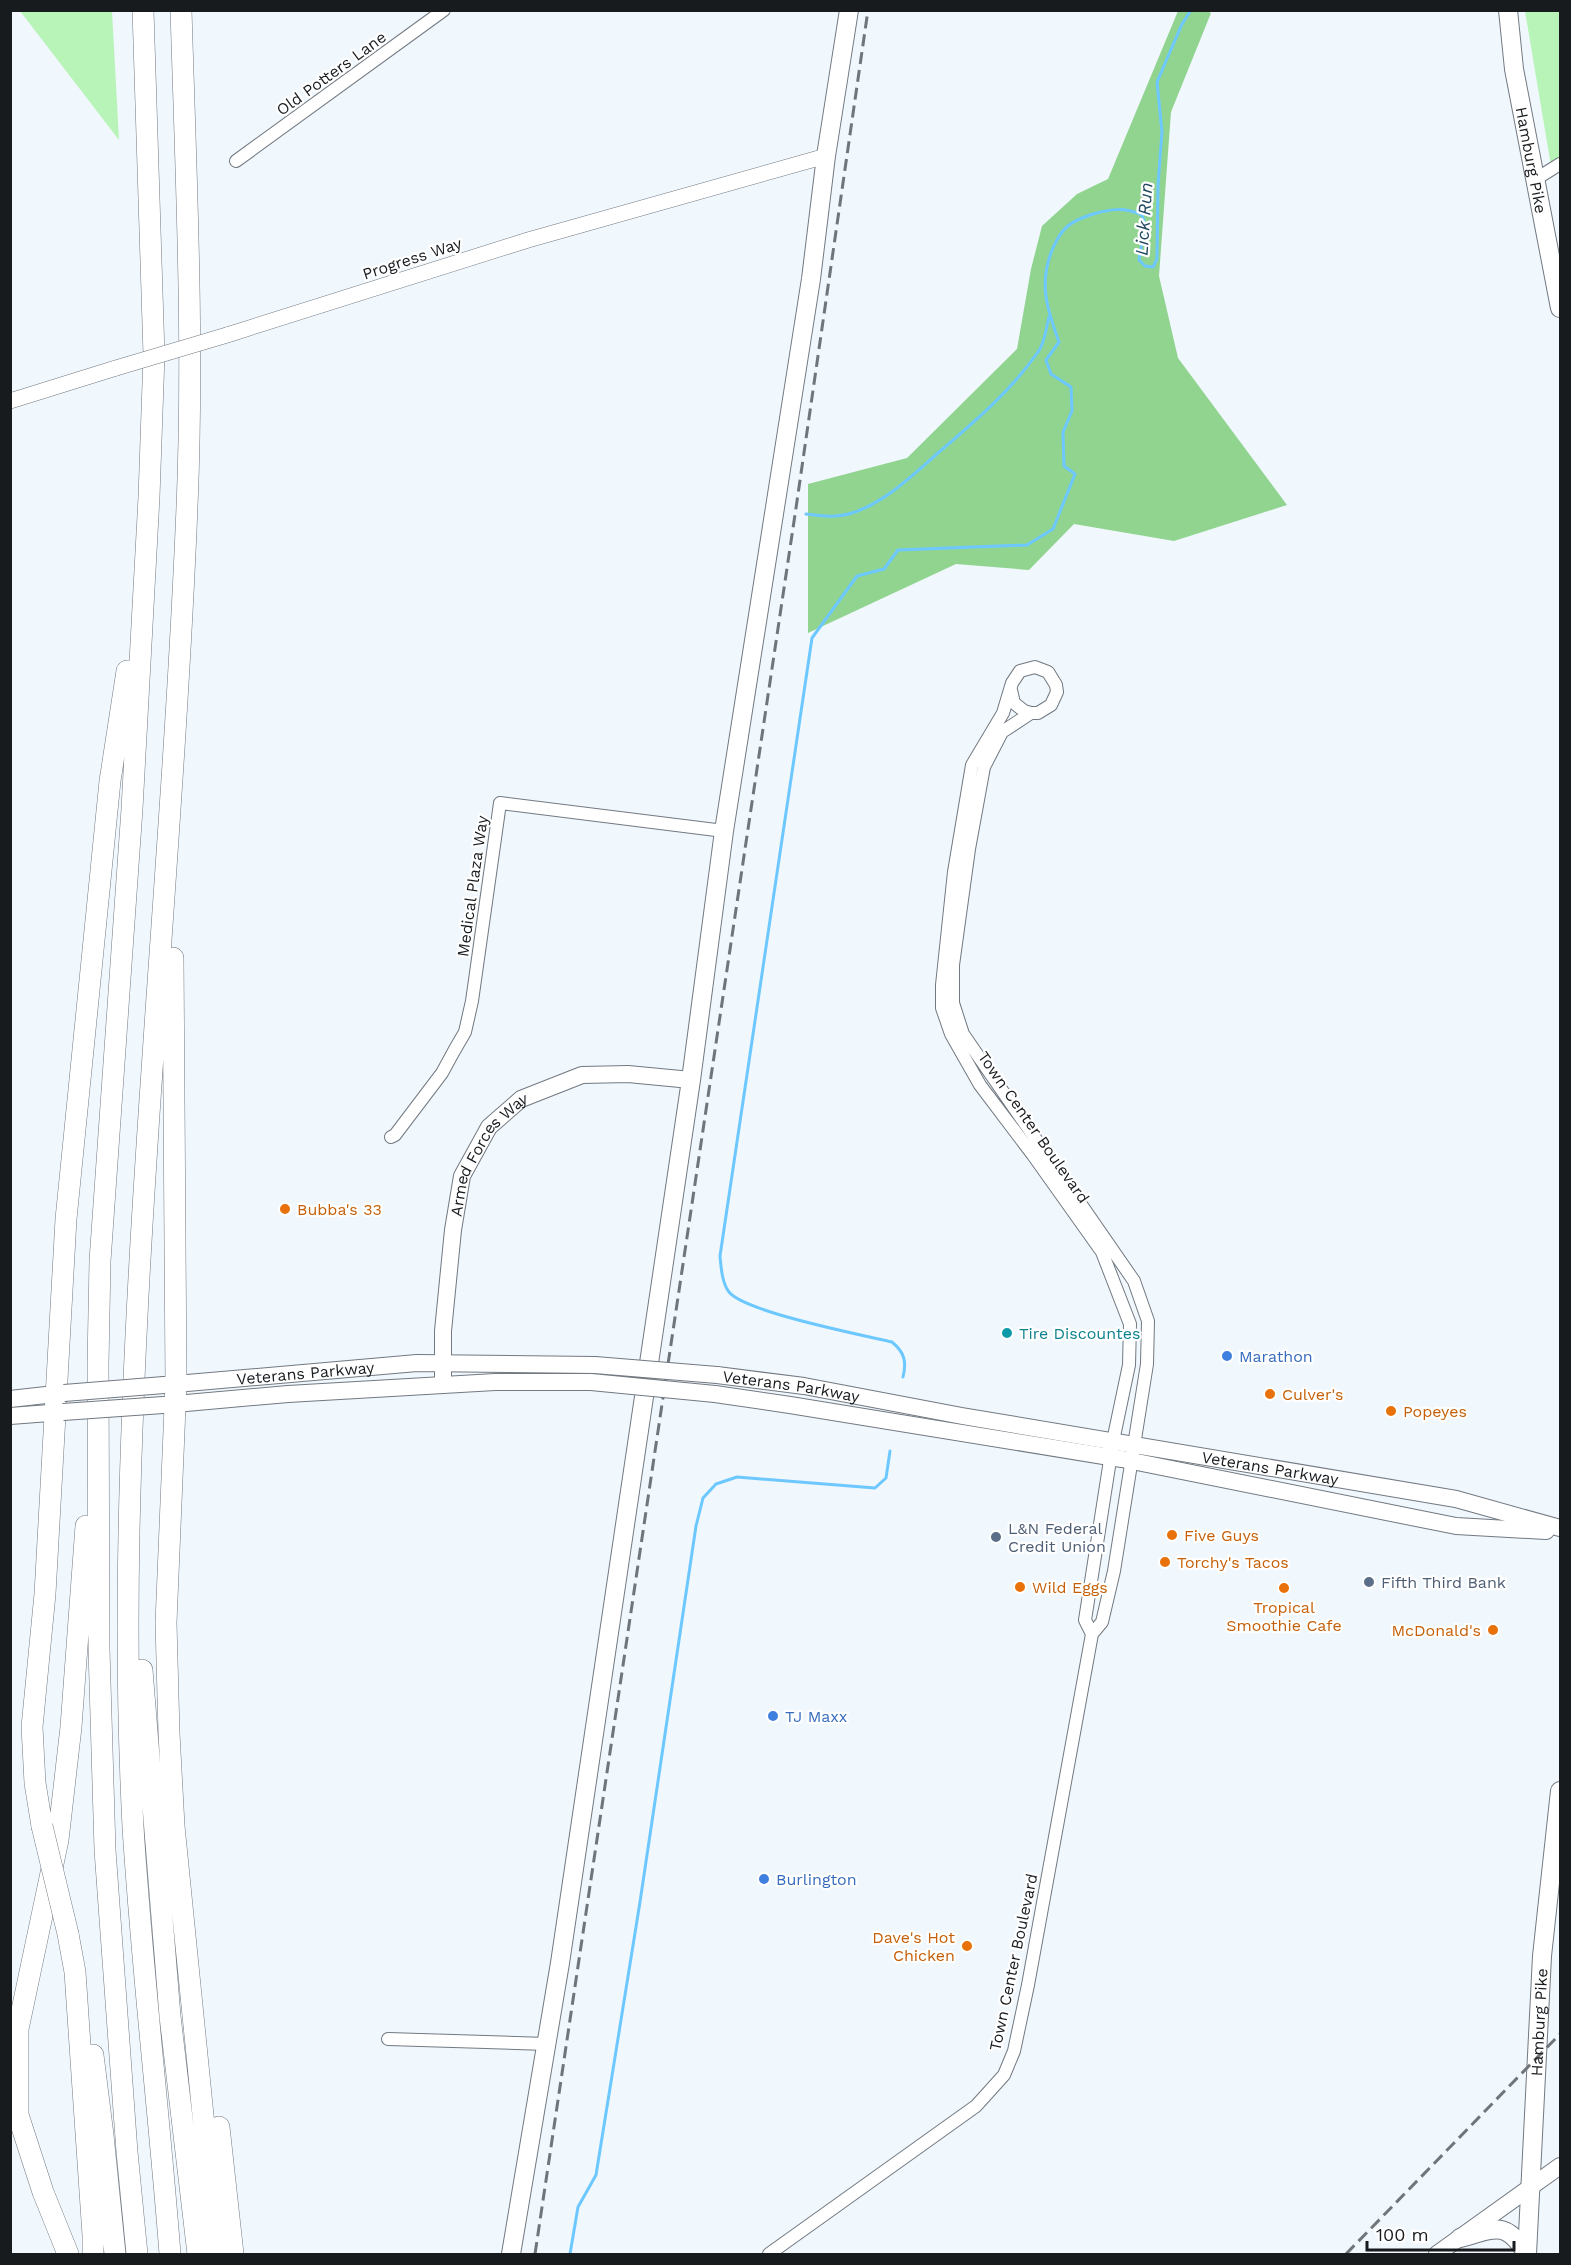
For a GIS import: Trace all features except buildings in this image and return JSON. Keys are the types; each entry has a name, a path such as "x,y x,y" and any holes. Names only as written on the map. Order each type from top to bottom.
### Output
{"highway":[{"path":"138,2254 127,2152 105,1850 99,1649 98,1364 100,1261 132,809 147,536 154,328 143,10"},
{"path":"170,2254 134,1829 129,1721 131,1484 137,1295 173,760 187,506 191,345 181,10"},
{"path":"115,2254 91,2047 68,1934 42,1826 35,1783 32,1726 45,1594 59,1403 66,1219 110,781 147,536"},
{"path":"173,760 166,1623 174,1826 207,2155 212,2254"},
{"path":"68,2254 43,2192 18,2115 18,2029 58,1839 71,1727 98,1364"},
{"path":"131,1484 147,1745 169,2004 198,2254"},
{"path":"174,1826 210,2036 233,2254"},
{"path":"75,1972 93,2254"}],"main road":[{"path":"511,2254 547,2044 691,1080 724,831 809,291 826,156 849,10"},
{"name":"Hamburg Pike","path":"1508,10 1514,69 1560,308"},
{"name":"Armed Forces Way","path":"443,1385 442,1331 450,1253 462,1176 489,1127 521,1099 554,1084 582,1075 628,1074 691,1080"},
{"name":"Veterans Parkway","path":"10,1399 59,1403 169,1394 363,1366 443,1363 593,1373 717,1375 804,1386 1132,1453 1456,1526 1560,1530"},
{"name":"Veterans Parkway","path":"169,1394 299,1393 530,1381 593,1373 715,1395 1112,1449"},
{"name":"Veterans Parkway","path":"10,1416 59,1403"},
{"name":"Veterans Parkway","path":"1132,1453 1456,1499 1560,1530"},
{"name":"Hamburg Pike","path":"1527,2254 1542,1956 1560,1791"},
{"path":"1437,2254 1560,2166"},
{"path":"1460,2238 1503,2229 1517,2238 1527,2254"}],"street":[{"name":"Old Potters Lane","path":"236,161 444,10"},
{"name":"Progress Way","path":"10,400 227,335 528,240 826,156"},
{"path":"1536,179 1560,164"},
{"path":"1027,668 1042,668 1048,672 1056,685 1055,699 1045,710 1030,713 1014,703 1011,690 1015,676 1027,668"},
{"name":"Town Center Boulevard","path":"1011,690 1003,713 972,765 954,872 942,985 942,1008 951,1034 980,1085 1102,1252 1130,1324 1128,1365 1112,1449 1085,1620 1092,1634"},
{"name":"Town Center Boulevard","path":"769,2254 976,2106 1004,2075 1014,2050 1028,1985 1092,1634 1102,1622 1114,1571 1147,1364 1148,1321 1134,1281 963,1034 953,1003 954,953 969,849 984,768 1002,732 1030,713"},
{"name":"Medical Plaza Way","path":"390,1137 395,1135 442,1073 465,1032 472,1001 500,803 724,831"},
{"path":"388,2039 547,2044"}],"green space":[{"path":"20,11 112,11 119,140"},
{"path":"1178,11 1211,13 1171,112 1159,276 1178,358 1287,505 1174,541 1074,524 1029,570 956,564 808,633 808,484 907,458 1017,349 1031,269 1042,226 1077,194 1108,179"},
{"path":"1525,11 1560,11 1560,158 1551,166"}],"waterway":[{"name":"Lick Run","path":"903,1377 904,1357 892,1342 805,1322 739,1300 729,1292 723,1280 721,1265 720,1256 812,638 857,576 884,569 898,550 1027,545 1053,529 1075,474 1064,466 1063,432 1072,411 1071,387 1051,374 1046,360 1059,342 1046,295 1048,260 1060,235 1073,222 1100,212 1123,210 1142,215 1145,225 1139,260 1145,266 1153,267 1157,259 1158,185 1162,132 1157,82 1182,24 1191,10"},
{"path":"806,514 835,516 852,513 887,495 908,479 978,418 1016,380 1040,348 1049,317"},
{"path":"570,2254 578,2207 596,2175 640,1902 696,1526 703,1498 716,1484 737,1477 875,1488 886,1478 890,1451"}],"railway":[{"path":"535,2254 796,508 868,10"},
{"path":"1346,2254 1560,2034"}],"place":[{"name":"Bubba's 33","path":"285,1209"},
{"name":"Tire Discountes","path":"1007,1333"},
{"name":"Marathon","path":"1227,1356"},
{"name":"Culver's","path":"1270,1394"},
{"name":"Popeyes","path":"1391,1411"},
{"name":"Five Guys","path":"1172,1535"},
{"name":"L&N Federal Credit Union","path":"996,1537"},
{"name":"Torchy's Tacos","path":"1165,1562"},
{"name":"Fifth Third Bank","path":"1369,1582"},
{"name":"Wild Eggs","path":"1020,1587"},
{"name":"Tropical Smoothie Cafe","path":"1284,1588"},
{"name":"McDonald's","path":"1493,1630"},
{"name":"TJ Maxx","path":"773,1716"},
{"name":"Burlington","path":"764,1879"},
{"name":"Dave's Hot Chicken","path":"967,1946"}]}
